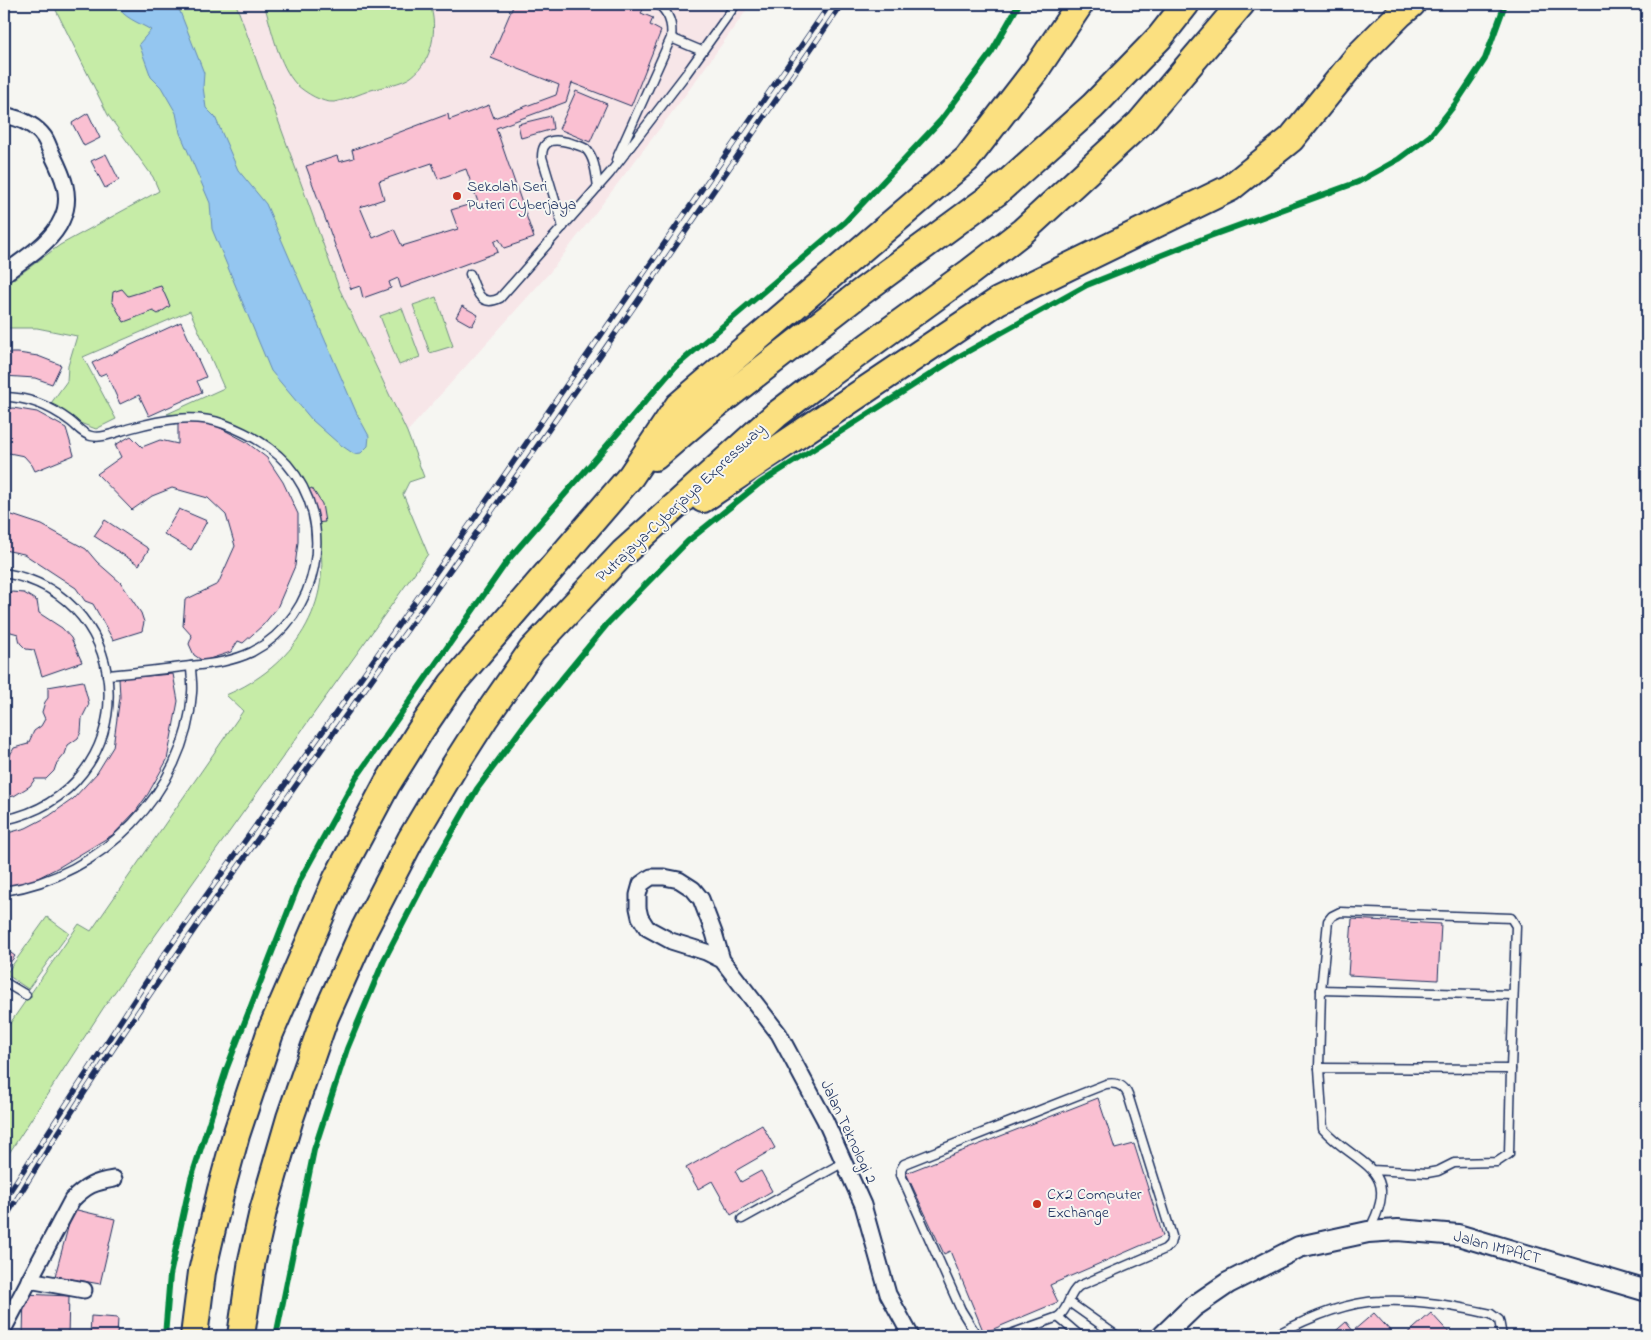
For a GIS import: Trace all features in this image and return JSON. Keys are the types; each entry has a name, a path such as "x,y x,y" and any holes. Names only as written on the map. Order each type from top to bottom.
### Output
{"highway":[{"path":"194,1336 201,1280 220,1190 270,1033 337,878 387,784 452,684 631,476 678,406 967,159 1035,71 1080,4"},
{"path":"631,476 706,413 860,293 996,193 1093,106 1160,38 1186,4"},
{"name":"Putrajaya–Cyberjaya Expressway","path":"241,1336 252,1260 263,1211 287,1127 325,1017 364,930 411,839 485,718 532,650 623,553 776,415 1023,231 1140,123 1241,4"},
{"path":"1360,54 1385,4"},
{"path":"623,553 998,301 1230,188 1291,139 1360,54 1412,4"}],"street":[{"path":"4,115 24,121 44,136 64,178 66,210 62,221 54,232 4,274"},
{"name":"Jalan Teknologi 2","path":"722,960 706,952 671,941 647,928 640,917 638,908 641,884 651,877 679,880 693,889 701,899 722,960 780,1034 825,1120 863,1205 888,1294 911,1336"},
{"path":"4,1328 72,1200 83,1189 97,1182 114,1179"},
{"name":"Jalan IMPACT","path":"1163,1336 1194,1307 1228,1283 1299,1248 1368,1232 1398,1230 1458,1235 1647,1291"},
{"path":"29,1280 84,1290"}],"lane":[{"path":"610,173 671,38 672,30 668,14 658,4"},
{"path":"470,274 477,293 481,297 487,301 500,298 610,173 736,4"},
{"path":"671,38 702,51"},
{"path":"564,227 542,157 542,149 547,143 553,140 561,140 585,148 594,164 598,187"},
{"path":"4,397 37,402 62,414 85,434 97,437 176,418 192,418 222,424 251,436 282,459 297,477 310,505 316,535 315,566 305,596 297,610 277,634 252,652 222,663 107,676"},
{"path":"4,573 27,579 42,586 69,605 80,616 94,637 104,660 109,692 106,724 98,748 86,769 64,793 51,802 21,816 4,820"},
{"path":"4,891 49,879 86,861 120,836 148,806 170,771 184,732 192,692 191,666"},
{"path":"1368,1232 1376,1216 1382,1194 1379,1182 1372,1170 1323,1129 1319,1068 1321,990 1328,921 1332,916 1340,912 1511,918 1516,926 1509,1154 1497,1162 1454,1163 1427,1173 1372,1170"},
{"path":"4,982 26,996"},
{"path":"1321,990 1513,994"},
{"path":"1319,1068 1511,1069"},
{"path":"977,1336 961,1310 901,1175 901,1169 904,1164 1113,1083 1126,1089 1172,1236 1170,1244 1165,1249 1079,1286 1064,1312 1058,1317 1005,1336"},
{"path":"742,1219 844,1162"},
{"path":"1274,1336 1339,1308 1378,1301 1419,1301 1491,1314 1499,1320 1502,1336"},
{"path":"1069,1302 1117,1336"},
{"path":"1058,1317 1080,1336"}],"shaded area":[{"name":"Sekolah Seri Puteri Cyberjaya","path":"236,4 751,4 686,94 551,271 407,432 339,288"}],"green space":[{"path":"53,4 236,4 339,288 407,432 424,477 409,482 403,494 428,554 104,1007 4,1161 4,1032 79,924 91,931 243,711 226,695 250,683 271,668 289,650 304,630 314,608 320,584 322,558 314,518 295,479 281,461 251,439 224,426 182,415 167,414 224,388 190,311 83,357 116,419 96,429 72,420 49,406 67,381 68,366 77,336 37,328 4,328 4,286 60,245 159,191 153,177 108,115"},
{"path":"264,4 430,4 433,23 432,44 424,62 411,77 398,83 343,100 334,102 324,101 305,91 290,77 276,46"},
{"path":"436,297 453,346 430,353 413,305"},
{"path":"402,308 420,357 399,365 380,316"},
{"path":"47,917 69,933 28,989 6,974"}],"water":[{"path":"116,4 177,4 204,73 203,87 206,108 215,117 238,170 266,204 357,414 369,436 368,446 361,453 354,454 338,443 312,420 271,371 212,229 210,203 180,133 176,113 161,87 151,77 139,44 151,30 127,16"}],"building":[{"path":"514,4 634,4 644,8 641,13 653,18 650,25 661,31 631,106 572,83 566,102 496,128 534,238 504,248 499,239 494,242 498,252 401,288 398,278 389,282 391,288 363,298 360,286 351,289 306,166 337,156 339,162 354,158 352,150 448,114 449,120 489,105 494,118 556,95 559,85 491,58","holes":["432,163 438,179 466,169 478,202 451,210 458,229 402,246 394,229 373,238 360,207 384,199 379,181"]},
{"path":"576,91 607,104 590,142 559,129"},
{"path":"88,113 100,138 84,146 72,123"},
{"path":"551,116 553,129 521,138 518,124"},
{"path":"106,154 119,180 105,188 91,161"},
{"path":"161,286 170,306 158,314 153,311 124,322 112,301 113,292 122,289 128,296"},
{"path":"462,306 478,315 472,326 456,317"},
{"path":"181,322 206,377 197,381 202,392 149,416 139,395 120,404 106,373 99,376 92,363"},
{"path":"4,353 38,356 61,365 52,384 35,378 4,376"},
{"path":"13,408 37,412 66,428 74,455 35,471 24,456 4,452 4,409"},
{"path":"178,420 213,424 245,441 267,458 283,482 298,514 298,542 295,566 277,608 263,625 243,643 238,641 231,652 203,661 194,655 189,644 192,636 183,626 185,600 218,584 235,546 226,515 208,498 172,488 152,496 132,510 97,474 121,457 115,445 131,436 142,447 160,440 178,444"},
{"path":"312,488 322,504 325,522 315,523 304,492"},
{"path":"179,509 207,521 191,550 164,534"},
{"path":"4,515 12,515 42,525 86,549 97,562 121,583 141,613 144,622 142,631 113,640 93,604 85,601 76,588 24,554 4,550"},
{"path":"105,520 149,549 139,565 94,536"},
{"path":"12,592 24,593 37,601 39,613 62,628 71,638 82,662 42,676 34,650 26,649 20,643 18,634 4,632 4,595"},
{"path":"173,674 178,701 167,760 136,811 114,834 61,866 36,879 4,889 4,834 26,828 49,816 73,799 97,773 113,747 120,697 119,678"},
{"path":"83,681 89,704 82,718 81,732 78,738 68,745 65,754 56,765 54,771 46,779 35,779 30,786 14,796 4,798 4,762 6,762 14,748 28,744 34,731 41,726 45,719 42,712 48,698 48,687"},
{"path":"1352,919 1441,924 1438,980 1348,975"},
{"path":"4,948 15,956 4,971"},
{"name":"CX2 Computer Exchange","path":"1098,1098 1115,1149 1134,1144 1163,1236 1050,1285 1058,1302 984,1333 950,1251 944,1254 906,1173"},
{"path":"762,1125 775,1148 735,1171 741,1182 761,1171 772,1191 731,1215 712,1181 698,1189 686,1168"},
{"path":"73,1209 115,1219 100,1284 55,1276"},
{"path":"24,1294 69,1296 68,1336 23,1336"},
{"path":"1374,1313 1395,1336 1330,1336 1346,1322 1353,1331"},
{"path":"1431,1313 1452,1336 1405,1336"},
{"path":"91,1316 118,1318 117,1336 90,1336"}],"railway":[{"path":"4,1200 161,959 478,513 830,4"},
{"path":"4,1220 109,1056 218,895 545,435 842,4"}],"cycle path":[{"path":"165,1336 170,1275 191,1179 226,1070 301,878 356,778 508,560 675,367 845,222 941,120 991,53 1019,4"},
{"path":"276,1336 314,1150 347,1049 384,960 436,860 477,789 528,720 608,623 688,541 760,483 956,358 1087,285 1210,236 1358,182 1399,159 1430,136 1456,103 1485,59 1505,4"}],"place":[{"name":"Sekolah Seri Puteri Cyberjaya","path":"457,196"},
{"name":"CX2 Computer Exchange","path":"1037,1204"}]}
